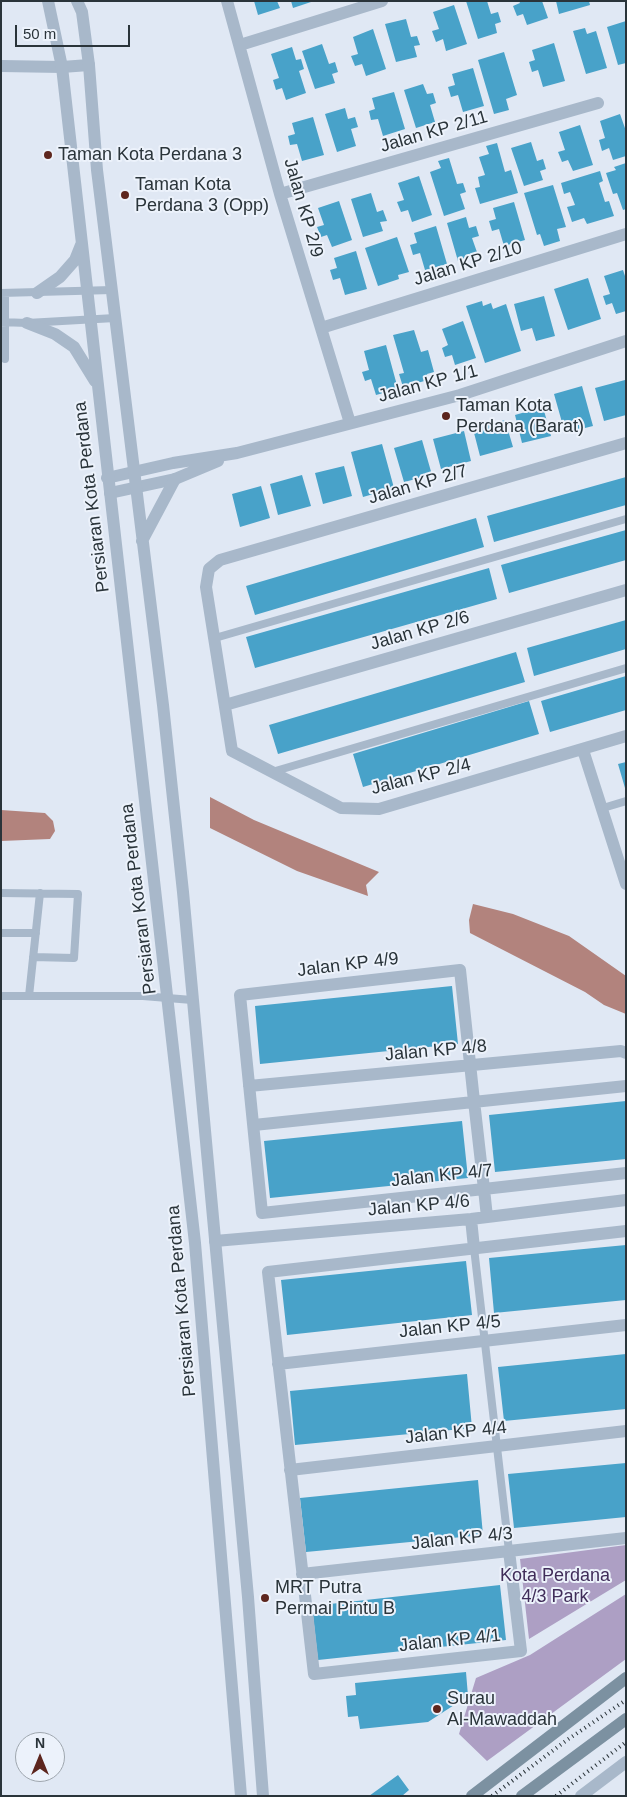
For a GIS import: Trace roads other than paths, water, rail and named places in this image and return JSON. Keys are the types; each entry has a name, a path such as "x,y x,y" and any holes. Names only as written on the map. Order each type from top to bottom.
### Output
{"main road":[{"path":"472,1796 626,1678"},
{"path":"522,1796 626,1719"}],"street":[{"name":"Persiaran Kota Perdana","path":"48,1 62,67 96,383 195,1243 241,1796"},
{"path":"78,1 82,12 89,65 97,170 163,706 248,1597 263,1796"},
{"name":"Jalan KP 2/9","path":"227,1 280,194 350,424"},
{"path":"240,46 382,1"},
{"path":"1,66 62,67 89,65"},
{"name":"Jalan KP 2/11","path":"280,194 598,103"},
{"name":"Jalan KP 2/10","path":"321,328 626,234"},
{"path":"36,293 60,277 75,260 81,244"},
{"path":"27,323 55,334 74,347 96,383"},
{"name":"Jalan KP 1/1","path":"108,478 134,471 237,453 460,395 626,341"},
{"name":"Jalan KP 2/7","path":"215,638 206,587 209,569 220,560 626,443"},
{"name":"Jalan KP 1/1","path":"110,493 175,479 237,453"},
{"path":"142,542 175,479"},
{"name":"Jalan KP 2/6","path":"225,706 626,590"},
{"path":"215,638 225,706"},
{"name":"Jalan KP 2/4","path":"225,706 232,751 341,808 379,809 626,736"},
{"path":"583,750 624,875"},
{"name":"Jalan KP 4/9","path":"249,1086 240,995 460,970 470,1065"},
{"name":"Jalan KP 4/8","path":"249,1086 626,1052"},
{"path":"470,1065 487,1217"},
{"path":"249,1086 254,1125 626,1086"},
{"name":"Jalan KP 4/7","path":"254,1125 262,1213 626,1174"},
{"name":"Jalan KP 4/6","path":"215,1241 471,1219 626,1200"},
{"path":"471,1219 474,1248"},
{"path":"302,1574 268,1272 626,1231"},
{"name":"Jalan KP 4/5","path":"278,1364 626,1325"},
{"name":"Jalan KP 4/4","path":"290,1470 626,1431"},
{"name":"Jalan KP 4/3","path":"302,1574 626,1538"},
{"name":"Jalan KP 4/1","path":"302,1574 314,1674 521,1651 510,1551"},
{"path":"581,1796 626,1762"}],"lane":[{"path":"5,359 3,293 112,290"},
{"path":"3,322 27,323 115,318"},
{"path":"215,638 626,519"},
{"path":"272,772 626,668"},
{"path":"603,808 626,801"},
{"path":"1,893 78,894 74,958 33,957"},
{"path":"29,996 40,893"},
{"path":"1,933 36,933"},
{"path":"1,996 143,996 192,1000"},
{"path":"474,1248 510,1551"}],"railway":[{"path":"492,1796 567,1740 626,1700"},
{"path":"556,1796 626,1742"}],"place":[{"name":"Taman Kota Perdana 3","path":"48,155"},
{"name":"Taman Kota Perdana 3 (Opp)","path":"125,195"},
{"name":"Taman Kota Perdana (Barat)","path":"446,416"},
{"name":"MRT Putra Permai Pintu B","path":"265,1598"},
{"name":"Surau Al-Mawaddah","path":"437,1709"}],"park label":[{"name":"Kota Perdana 4/3 Park","path":"555,1586"}]}
